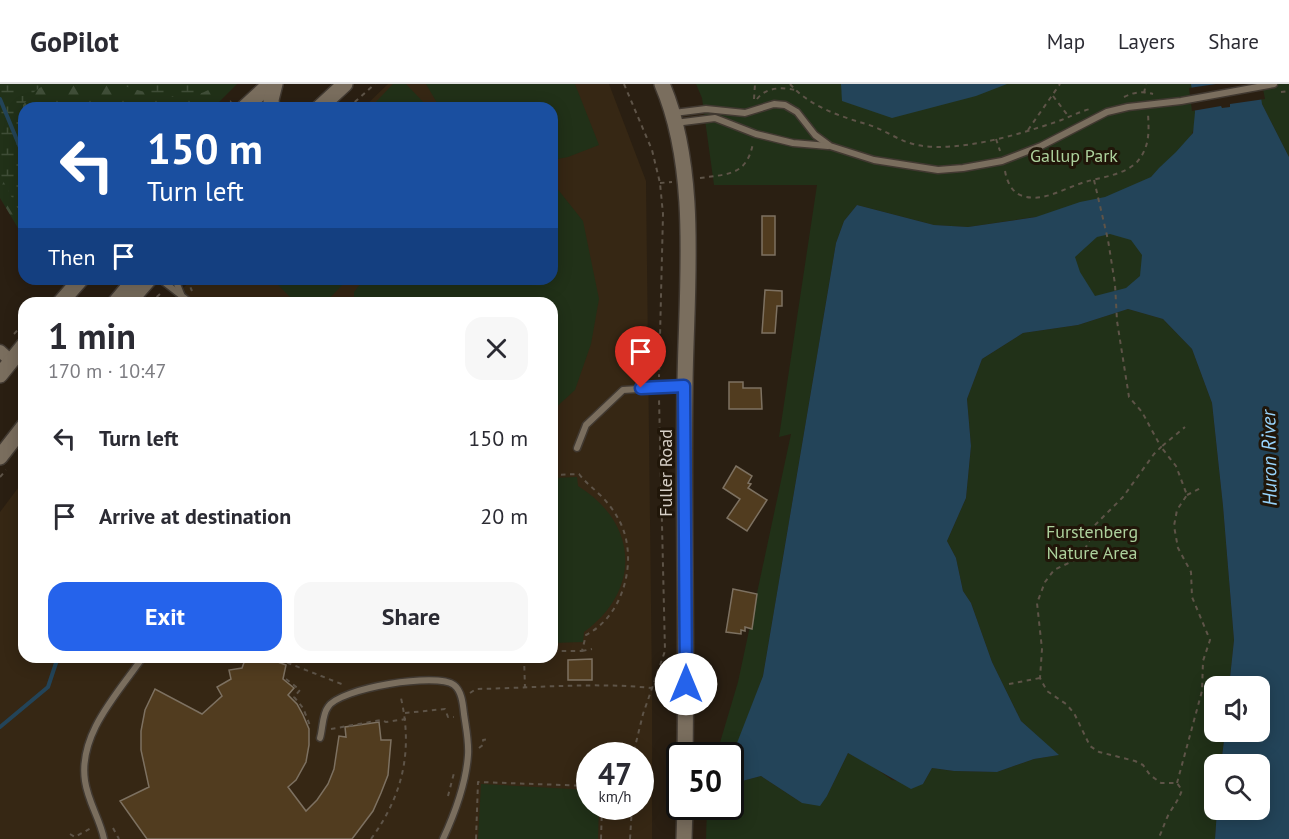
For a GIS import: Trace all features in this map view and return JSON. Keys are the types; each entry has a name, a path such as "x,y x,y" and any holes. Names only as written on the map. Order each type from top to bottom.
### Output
{"main road":[{"path":"250,102 270,84"},
{"path":"271,102 274,84"},
{"path":"326,102 345,84"},
{"name":"Fuller Road","path":"662,84 673,118 684,180 688,242 684,386 685,742"},
{"path":"65,297 76,285"},
{"path":"120,297 130,285"},
{"path":"133,297 144,285"},
{"path":"0,375 6,356"},
{"path":"0,457 18,434"},
{"path":"684,839 685,820"}],"lane":[{"path":"673,118 715,118 756,134 802,145 830,146 874,160 938,170 1002,161 1041,146 1107,112 1274,84"},
{"path":"673,118 706,109 746,113 774,105 784,105 797,112 815,135 830,146"},
{"path":"168,285 184,297"},
{"path":"177,285 181,294"},
{"path":"577,447 586,425 623,390 684,386"},
{"path":"104,839 93,811 85,780 87,749 98,723 139,663"},
{"path":"320,738 328,707 336,699 368,687 422,680 447,681 456,686 463,701 468,758 455,811 443,839"}],"path":[{"path":"355,102 375,84"},
{"path":"624,84 647,135 660,183 663,214 658,367 666,640 665,651 643,714 636,742"},
{"path":"755,84 754,105 765,91 778,88 795,90"},
{"path":"790,84 795,90 837,115 878,127 900,139 918,145 952,146 996,139 1094,108"},
{"path":"1028,130 1060,84"},
{"path":"1145,97 1146,84"},
{"path":"1124,97 1144,92"},
{"path":"1053,96 1069,117"},
{"path":"996,139 1007,181 1024,197 1041,197 1122,171 1137,161 1144,152 1149,136 1147,111"},
{"path":"699,178 728,174 744,166 750,159 756,134"},
{"path":"1094,180 1108,240 1125,383 1129,397 1142,412 1161,447 1176,466 1187,495"},
{"path":"660,183 673,182"},
{"path":"190,285 194,293"},
{"path":"1177,783 1161,783 1150,775 1143,765 1099,752 1090,746 1074,712 1047,691 1040,678 1042,649 1037,603 1045,582 1054,570 1081,557 1089,541 1091,529 1115,506 1161,447 1185,427"},
{"path":"558,475 579,474 601,495 626,534 627,572 620,598 594,632 586,635 582,651"},
{"path":"1177,783 1202,691 1203,662 1210,640 1192,597 1191,572 1178,548 1174,526 1177,510 1187,495 1201,488"},
{"path":"558,651 592,649"},
{"path":"288,663 348,687 368,687"},
{"path":"524,663 525,688"},
{"path":"1009,684 1040,678"},
{"path":"286,679 300,690 294,697 306,713 311,728 323,730 381,720 386,722 406,719"},
{"path":"405,713 445,709 448,717 457,717 456,707 476,689 628,686 652,688"},
{"path":"371,839 386,816 399,788 405,759 406,719 402,698"},
{"path":"446,803 456,766"},
{"path":"476,839 478,782 576,786"},
{"path":"1158,839 1169,813 1180,799 1182,790 1177,783"},
{"path":"601,839 602,820"},
{"path":"630,839 631,820"},
{"path":"111,825 117,839"},
{"path":"70,834 75,837 93,827"}],"shaded area":[{"path":"388,84 609,84 646,181 652,742 576,742 576,820 652,820 652,839 0,839 0,512 18,488 18,663 558,663 558,297 175,297 186,285 558,285 558,102 369,102"}],"green space":[{"path":"0,84 237,84 219,102 18,102 18,228 0,198"},
{"path":"0,84 46,84 35,91 26,102 18,102 18,209 0,175"},
{"path":"117,84 217,84 206,91 181,97 155,94"},
{"path":"393,84 406,84 423,102 376,102"},
{"path":"426,84 575,84 599,145 558,159 558,102 436,102"},
{"name":"Gallup Park","path":"696,84 1289,84 1289,157 1262,104 1195,112 1194,127 1190,136 1152,177 1178,294 1073,306 1035,217 968,227 934,225 857,205 844,221 836,243 763,676 738,742 720,742 738,682 791,434 779,437 817,185 714,185 702,98"},
{"path":"558,190 583,221 599,299 591,344 575,390 558,406 558,297 354,297 354,292 359,285 558,285"},
{"path":"278,285 342,285 331,297 290,297"},
{"name":"Furstenberg Nature Area","path":"1128,309 1163,319 1192,349 1212,403 1234,640 1230,676 1204,676 1204,742 1224,742 1222,754 1204,754 1204,820 1216,820 1215,839 706,839 707,820 744,820 744,781 761,776 802,803 827,796 848,753 871,765 892,780 923,784 932,768 997,772 1034,759 1058,755 1021,721 992,662 971,603 963,591 956,558 947,541 966,498 971,446 967,399 982,359 1023,333 1078,325"},
{"path":"577,477 578,486 598,501 622,537 625,557 623,577 616,597 603,615 584,632 583,642 558,643 558,478"},
{"path":"481,784 576,789 576,820 599,820 598,839 478,839"}],"water":[{"path":"841,84 1007,84 976,96 892,118 842,101"},
{"name":"Huron River","path":"1191,84 1259,84 1262,104 1289,157 1289,839 1215,839 1216,820 1270,820 1270,754 1222,754 1224,742 1270,742 1270,676 1230,676 1234,640 1212,403 1192,349 1163,319 1128,309 1078,325 1023,333 982,359 967,399 971,446 966,498 947,541 956,558 963,591 971,603 992,662 1021,721 1059,755 1034,759 997,772 932,768 923,784 911,789 848,753 820,806 802,803 761,776 744,781 744,742 737,742 763,676 836,243 844,221 857,205 934,225 968,227 1036,217 1080,202 1105,197 1151,177 1193,133 1195,112","holes":["1110,234 1131,240 1142,255 1140,276 1126,288 1095,296 1080,272 1075,257 1097,237"]}],"pier":[{"path":"1216,84 1262,84 1265,99 1230,104 1230,107 1222,108 1221,106 1192,111 1189,88"}],"building":[{"path":"762,216 775,216 775,255 762,255"},
{"path":"765,290 782,291 782,306 777,306 775,333 762,333"},
{"path":"729,382 743,382 743,388 761,388 762,409 729,409"},
{"path":"736,466 752,476 748,488 767,500 747,531 727,518 740,499 723,488"},
{"path":"733,589 757,594 752,629 745,627 745,631 741,630 741,634 726,632"},
{"path":"592,659 592,680 568,680 568,660"},
{"path":"244,663 286,665 283,679 294,688 288,695 297,704 309,729 306,762 296,780 288,787 306,811 328,784 334,769 339,736 346,737 345,727 379,722 381,740 391,740 388,775 381,793 373,811 352,839 147,839 120,801 149,787 141,750 141,731 145,710 155,689 202,714 222,696 217,687 231,679 229,670 242,668"}],"waterway":[{"path":"0,99 18,142"},
{"path":"0,727 48,687 56,663"}],"route":[{"path":"641,388 684,386 686,684"}]}
